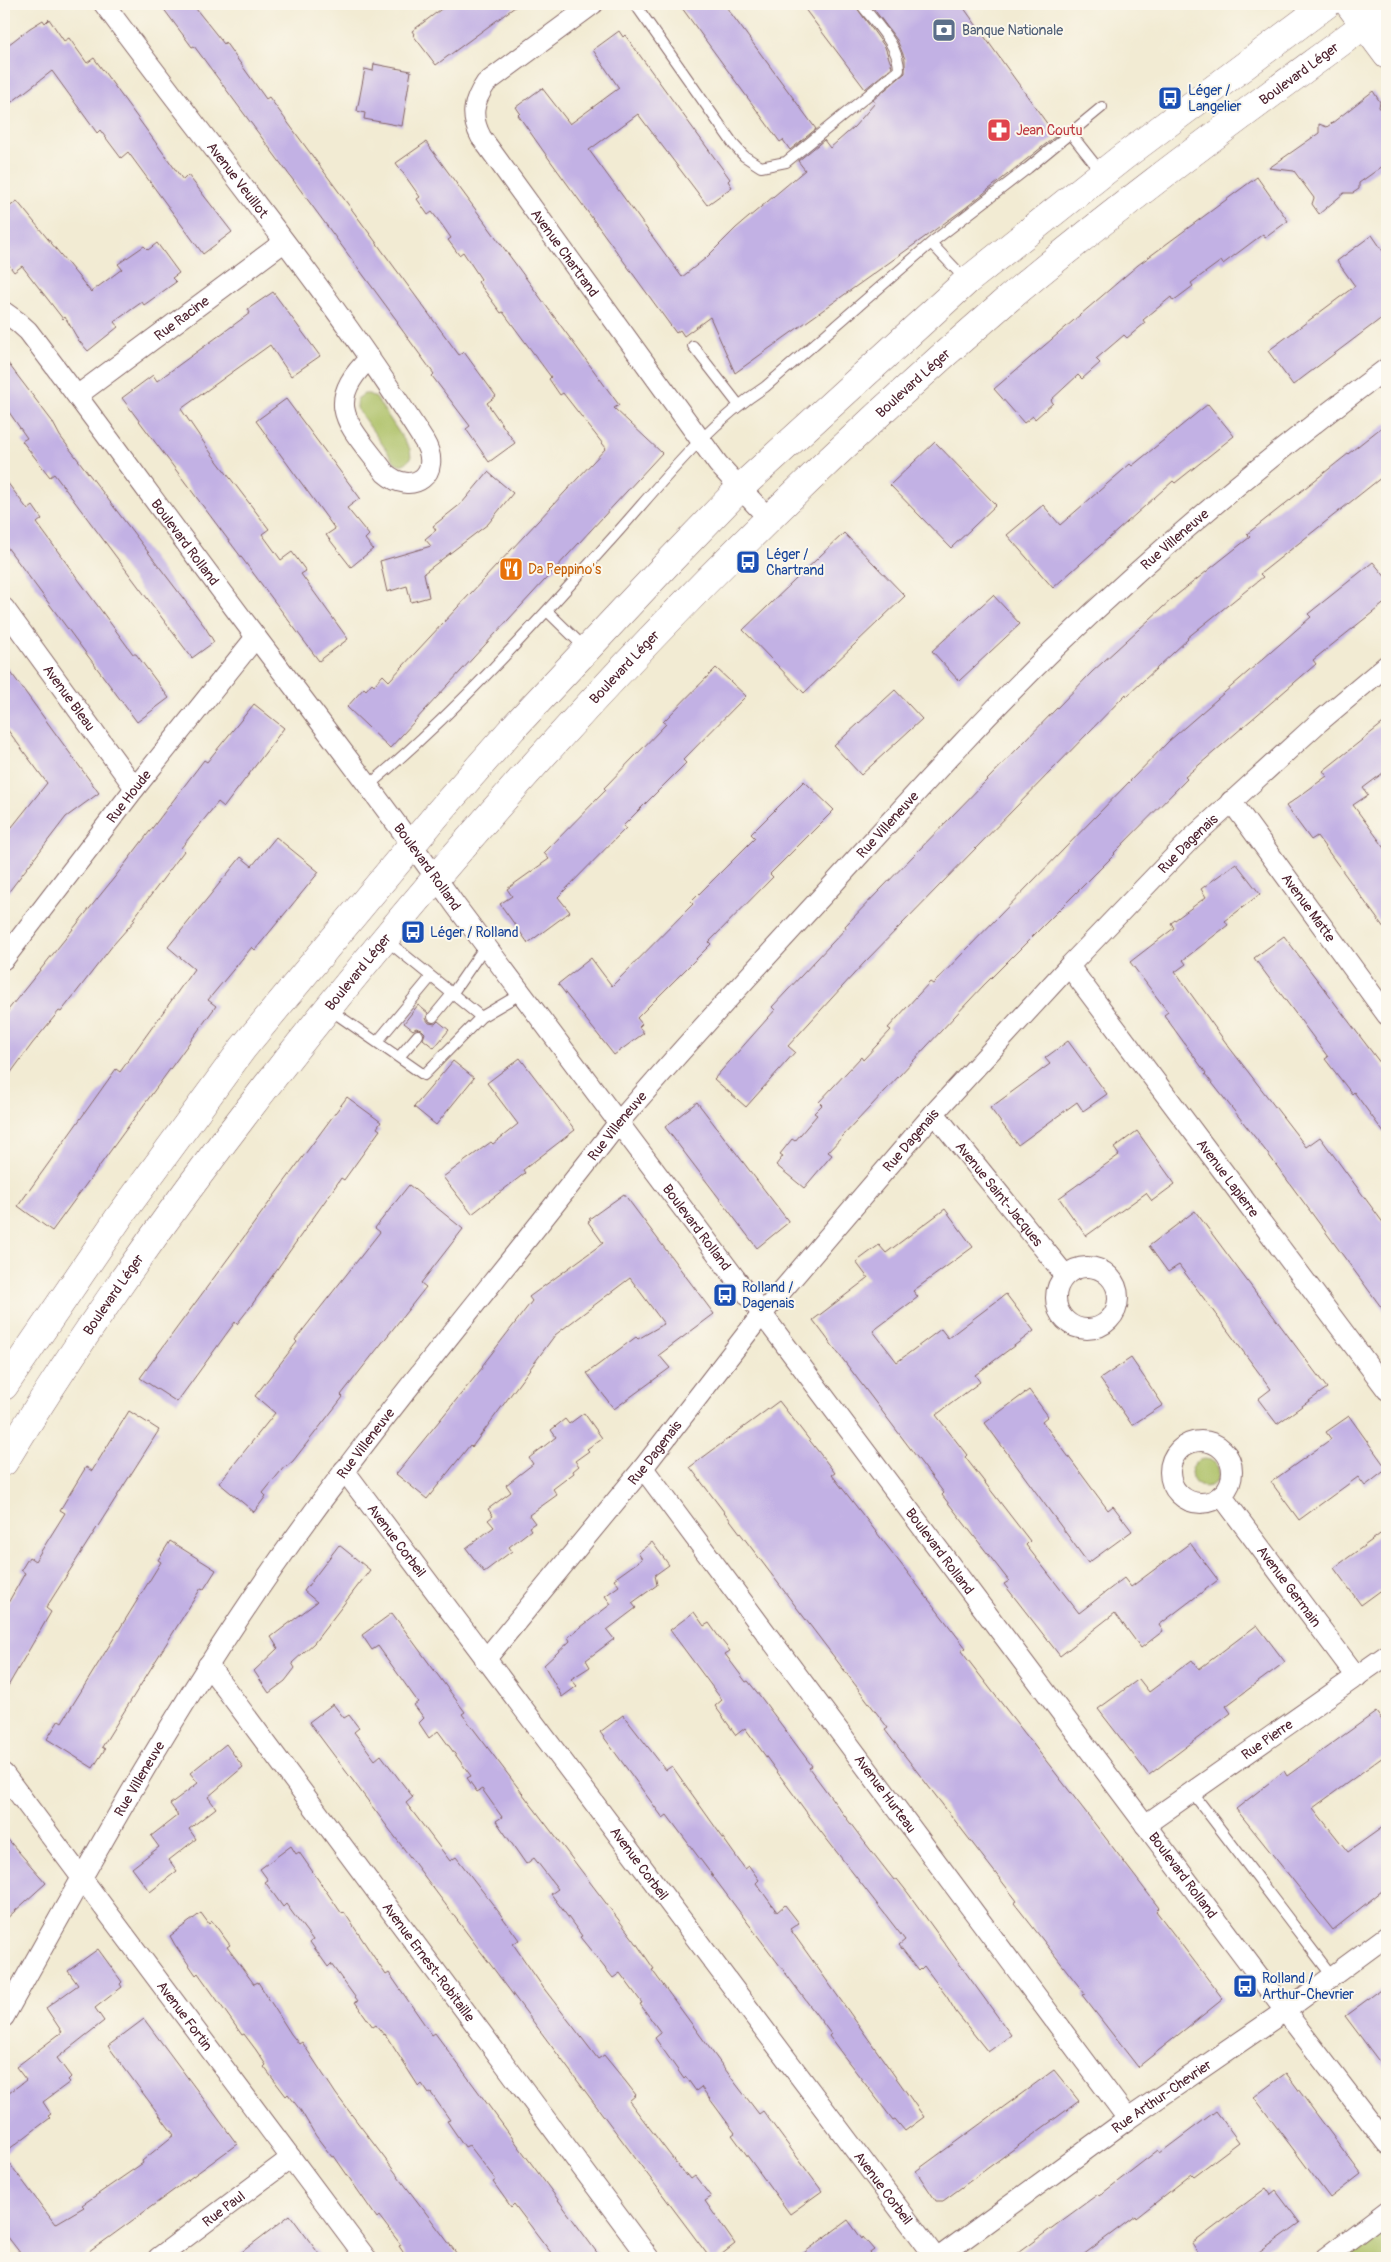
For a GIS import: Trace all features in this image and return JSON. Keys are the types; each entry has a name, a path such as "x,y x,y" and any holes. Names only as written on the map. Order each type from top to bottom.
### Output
{"main road":[{"path":"4,1386 120,1216 243,1048 413,844 513,728 740,488 967,281 1102,173 1327,4"},
{"name":"Boulevard Léger","path":"4,1462 34,1412 153,1238 278,1070 436,876 616,675 690,596 768,518 1002,304 1357,14 1387,8"},
{"path":"1357,14 1387,55"},
{"path":"1123,157 1145,187"}],"street":[{"name":"Avenue Veuillot","path":"104,4 370,358 428,448 430,465 427,474 421,480 411,484 392,479 385,473 344,415 343,399 348,382 370,358"},
{"name":"Avenue Chartrand","path":"593,4 486,83 477,96 473,110 474,125 718,464 768,518"},
{"name":"Rue Racine","path":"78,394 284,242"},
{"name":"Boulevard Rolland","path":"4,312 28,331 78,394 256,637 413,844 486,945 762,1314 1387,2144"},
{"name":"Rue Villeneuve","path":"4,2016 82,1877 208,1665 273,1568 344,1470 619,1122 665,1068 843,873 1051,653 1135,574 1221,499 1335,406 1387,368"},
{"name":"Avenue Bleau","path":"4,608 135,788"},
{"name":"Rue Houde","path":"4,959 135,788 256,637"},
{"name":"Rue Dagenais","path":"485,1660 643,1468 741,1344 762,1314 934,1113 1069,966 1192,838 1319,722 1387,665"},
{"name":"Avenue Matte","path":"1231,801 1387,1015"},
{"name":"Avenue Lapierre","path":"1069,966 1387,1390"},
{"name":"Avenue Saint-Jacques","path":"934,1113 1065,1275"},
{"name":"Avenue Hurteau","path":"643,1468 1128,2118"},
{"name":"Avenue Corbeil","path":"344,1470 485,1660 937,2258"},
{"name":"Avenue Germain","path":"1221,1495 1357,1677"},
{"name":"Rue Pierre","path":"1145,1824 1387,1655"},
{"name":"Avenue Ernest-Robitaille","path":"208,1665 649,2258"},
{"name":"Avenue Fortin","path":"4,1774 366,2258"},
{"name":"Rue Arthur-Chevrier","path":"937,2258 1128,2118 1285,2011 1387,1936"},
{"name":"Rue Paul","path":"158,2258 291,2158"},
{"path":"1325,2258 1387,2211"}],"lane":[{"path":"635,4 734,145 744,156 761,167 786,162 899,70 899,59 895,49 861,4"},
{"path":"368,786 404,755 547,611 701,440 738,404 765,387 932,243 1071,134 1102,107"},
{"path":"1071,134 1102,173"},
{"path":"932,243 967,281"},
{"path":"693,346 738,404"},
{"path":"547,611 586,650"},
{"path":"384,939 480,1016"},
{"path":"433,1016 452,994 486,945"},
{"path":"377,1042 431,977"},
{"path":"328,1008 424,1075 480,1016 522,993"},
{"path":"399,1057 418,1035"},
{"path":"1192,1792 1332,1976"}],"green space":[{"path":"364,394 369,394 376,398 410,449 411,458 406,463 400,464 395,462 357,409 357,399"},
{"path":"1205,1459 1215,1463 1219,1473 1215,1483 1205,1487 1195,1483 1191,1473 1195,1463"},
{"path":"1387,2219 1387,2258 1333,2258"}],"building":[{"path":"160,4 192,4 224,44 225,42 266,99 269,97 459,355 464,352 496,396 487,403 515,443 489,462 466,429 470,426 432,376 434,374 398,322 194,46 192,47"},
{"path":"448,4 519,4 436,65 412,31"},
{"path":"679,4 724,4 816,129 790,150 783,140 780,142"},
{"path":"801,4 854,4 885,47 892,67 865,89"},
{"path":"870,4 961,4 1056,136 964,209 735,373 710,317 684,336 680,330 676,333 544,152 518,115 520,113 516,107 542,88 570,124 619,88 593,50 619,31 623,37 625,35 730,179 728,181 732,187 707,205 638,114 589,150 682,277 706,258 736,228 805,170 798,161 824,140 830,148 854,127 875,103 873,100 905,73 905,59 897,40"},
{"path":"49,19 64,41 69,38 87,63 94,58 183,180 188,175 232,232 203,254 128,152 121,158 100,130 97,133 52,71 4,108 4,48 30,28 43,20 45,23"},
{"path":"374,64 411,71 402,126 364,119 365,113 357,111 365,69 373,71"},
{"path":"1373,91 1380,102 1379,107 1387,118 1387,163 1359,183 1359,189 1353,193 1344,193 1319,214 1312,204 1314,198 1294,171 1269,168 1319,133 1319,124 1327,127"},
{"path":"426,142 619,405 614,408 662,453 390,748 347,707 364,688 366,690 372,683 374,685 383,675 389,681 606,448 563,393 560,395 549,379 551,377 503,312 501,313 478,282 481,279 463,252 459,255 448,240 451,238 442,225 432,212 428,215 417,199 420,197 396,163"},
{"path":"1257,177 1288,221 1265,238 1263,234 1223,264 1221,261 1191,283 1193,286 1173,301 1171,297 1143,320 1145,323 1127,338 1124,335 1096,359 1100,363 1082,379 1078,375 1051,400 1053,403 1035,419 1033,416 1024,423 994,389 1138,265"},
{"path":"17,201 91,292 122,269 118,264 144,246 148,250 157,243 179,273 172,278 176,282 144,305 142,302 114,322 118,327 88,351 79,341 65,317 63,319 22,266 14,272 4,259 4,211"},
{"path":"1372,235 1387,257 1387,314 1293,385 1268,351 1355,286 1337,261"},
{"path":"273,292 320,356 291,376 270,345 181,409 211,453 269,529 262,534 281,560 292,552 306,571 301,574 348,639 319,661 122,398 153,375 157,381 250,313 248,309"},
{"path":"4,358 52,421 60,436 205,627 214,642 192,658 54,474 50,477 22,441 27,438 4,405"},
{"path":"286,399 360,498 347,508 369,535 365,539 373,549 351,567 326,535 335,529 256,421"},
{"path":"1208,404 1234,436 1175,483 1173,481 1053,588 1007,535 1043,505 1060,525 1130,464 1132,466"},
{"path":"1387,423 1387,473 1260,574 1263,577 1187,638 1127,696 1126,694 864,963 788,1046 795,1052 746,1107 714,1079 775,1010 772,1007 846,928 845,926 1092,672 1173,598 1250,537 1247,534"},
{"path":"935,442 996,505 951,548 890,485"},
{"path":"488,472 513,493 488,524 424,573 429,597 411,602 407,586 387,592 380,561 431,546 425,539 436,530 433,526 462,503"},
{"path":"4,478 28,510 33,506 42,519 37,523 133,654 136,654 169,698 137,722 4,543"},
{"path":"844,533 905,596 804,693 743,630"},
{"path":"1373,562 1387,579 1387,601 1313,660 1316,664 1185,777 1187,779 983,986 828,1152 832,1155 804,1188 776,1165 783,1156 780,1154 792,1139 795,1141 817,1115 814,1113 822,1105 819,1102 861,1057 863,1060 891,1030 888,1028 930,982 933,984 1169,741 1311,617 1308,614"},
{"path":"993,595 1020,624 959,681 932,651"},
{"path":"4,663 99,793 66,817 4,898 4,837 47,783 4,725"},
{"path":"716,668 746,696 683,760 686,763 623,826 626,828 558,897 570,912 528,943 500,904 512,896 507,889 549,859 544,853 606,790 604,788 666,724 663,722"},
{"path":"895,690 922,719 861,775 834,746"},
{"path":"254,704 284,728 224,807 218,802 181,848 184,851 133,919 135,920 61,1012 59,1011 32,1044 4,1082 4,1015 118,873 204,760 207,762"},
{"path":"1387,720 1387,770 1363,788 1368,795 1353,805 1387,851 1387,932 1317,836 1311,840 1286,806 1327,776 1323,771"},
{"path":"804,781 834,810 770,874 773,877 709,942 711,944 637,1018 642,1024 639,1027 644,1033 614,1055 558,984 591,958 612,986 693,904 691,902 755,838 751,834"},
{"path":"276,837 319,872 255,950 252,947 208,1000 216,1006 52,1231 18,1206 116,1069 120,1072 194,969 168,947 241,857 252,866"},
{"path":"1236,863 1260,894 1225,921 1228,925 1183,960 1186,964 1175,972 1229,1047 1306,1147 1320,1137 1387,1228 1387,1315 1265,1150 1205,1074 1164,1015 1168,1012 1130,962 1174,928 1171,923 1206,897 1201,889"},
{"path":"1284,936 1387,1072 1387,1137 1354,1092 1352,1094 1325,1059 1328,1057 1254,958"},
{"path":"418,1005 428,1013 426,1019 429,1023 435,1024 438,1021 449,1030 434,1048 423,1039 425,1033 422,1030 416,1028 413,1030 404,1023"},
{"path":"1068,1041 1107,1094 1083,1111 1077,1102 1018,1145 990,1108 1050,1064 1045,1058"},
{"path":"520,1058 575,1130 523,1170 525,1173 472,1214 443,1177 491,1142 493,1144 518,1124 487,1083"},
{"path":"453,1061 474,1078 436,1125 414,1107"},
{"path":"347,1097 381,1122 377,1128 380,1130 344,1180 341,1178 251,1306 237,1324 235,1322 177,1402 140,1378"},
{"path":"697,1102 789,1222 757,1248 665,1127"},
{"path":"1137,1131 1175,1184 1152,1201 1146,1193 1086,1236 1059,1198 1119,1155 1114,1148"},
{"path":"409,1185 463,1229 421,1283 426,1287 341,1395 343,1397 293,1461 285,1466 263,1493 266,1496 254,1512 219,1483 275,1413 255,1396 297,1342 295,1340 380,1232 375,1228"},
{"path":"624,1194 714,1314 659,1355 670,1368 614,1409 587,1373 636,1337 638,1339 664,1324 630,1278 555,1335 472,1447 470,1445 427,1499 396,1474 483,1367 532,1301 529,1297 603,1243 588,1222 591,1220 589,1219"},
{"path":"945,1209 973,1247 913,1291 918,1297 873,1331 897,1362 941,1329 948,1338 1006,1294 1034,1331 975,1375 980,1382 936,1415 967,1455 965,1457 1030,1541 1026,1545 1079,1613 1124,1578 1131,1587 1190,1543 1218,1580 1159,1625 1163,1631 1141,1648 1115,1613 1060,1656 1004,1584 1009,1581 942,1495 944,1493 813,1320 868,1278 856,1262 879,1245 886,1253"},
{"path":"1195,1211 1327,1388 1277,1424 1258,1399 1271,1389 1179,1265 1168,1272 1149,1246"},
{"path":"1131,1358 1163,1405 1132,1425 1100,1379"},
{"path":"1029,1390 1048,1416 1042,1421 1108,1510 1113,1506 1132,1531 1088,1563 985,1423"},
{"path":"779,1401 835,1473 832,1475 966,1648 961,1651 1159,1908 1156,1911 1223,1999 1138,2067 1082,1995 1085,1994 1014,1903 1017,1901 885,1730 888,1728 690,1467"},
{"path":"129,1411 159,1430 46,1608 51,1612 4,1693 4,1610 25,1573 21,1570 29,1557 35,1561 65,1513 60,1510 86,1467 92,1471"},
{"path":"584,1413 602,1438 575,1461 579,1466 573,1471 574,1473 553,1489 557,1495 529,1515 535,1523 529,1527 531,1530 509,1547 512,1551 484,1572 466,1548 494,1527 488,1520 493,1516 488,1509 511,1492 506,1485 533,1464 529,1458 556,1437 551,1430 565,1419 569,1424"},
{"path":"1349,1416 1387,1469 1365,1486 1358,1477 1299,1520 1271,1482 1331,1439 1326,1432"},
{"path":"1387,1529 1387,1586 1361,1605 1334,1568"},
{"path":"170,1541 216,1570 204,1589 201,1588 102,1747 105,1749 93,1768 47,1739 59,1720 62,1722 161,1562 158,1560"},
{"path":"652,1542 669,1565 655,1575 657,1585 632,1603 636,1608 607,1630 614,1639 586,1660 590,1667 571,1679 577,1686 562,1697 544,1665 570,1641 568,1637 611,1604 605,1596 619,1586 614,1579 642,1559 638,1553"},
{"path":"339,1545 370,1570 314,1643 292,1663 295,1668 285,1681 269,1693 254,1671 278,1648 271,1637 317,1602 304,1591"},
{"path":"694,1612 704,1626 709,1623 730,1651 725,1654 746,1682 748,1681 760,1696 812,1766 809,1768 862,1839 894,1880 897,1879 908,1893 1011,2035 988,2052 956,2012 924,1966 919,1971 899,1945 905,1940 818,1828 745,1728 736,1735 715,1706 722,1700 670,1630"},
{"path":"392,1613 465,1712 462,1714 634,1940 654,1969 652,1970 736,2084 759,2114 763,2111 822,2191 790,2214 732,2135 735,2133 701,2087 696,2091 686,2077 684,2079 655,2038 661,2033 620,1973 613,1978 580,1937 582,1936 551,1894 558,1889 534,1858 526,1864 496,1821 502,1817 482,1789 477,1792 467,1778 471,1776 438,1731 429,1738 419,1723 424,1718 414,1705 418,1702 378,1646 372,1650 362,1635"},
{"path":"1257,1625 1285,1662 1226,1706 1231,1713 1149,1775 1098,1709 1139,1679 1149,1692 1192,1660 1199,1669"},
{"path":"333,1704 344,1718 349,1715 359,1728 354,1732 375,1760 381,1755 413,1797 406,1803 450,1861 456,1857 498,1911 519,1940 513,1944 545,1990 598,2059 604,2055 636,2095 629,2101 686,2176 687,2174 691,2179 695,2176 711,2197 705,2201 735,2244 717,2258 710,2258 309,1722"},
{"path":"1376,1712 1387,1727 1387,1754 1313,1808 1348,1852 1387,1824 1387,1887 1333,1930 1236,1809 1284,1771 1287,1776"},
{"path":"623,1715 666,1770 672,1766 745,1869 749,1866 759,1880 756,1883 777,1912 785,1905 799,1923 790,1929 924,2117 905,2131 895,2119 893,2120 843,2055 829,2036 831,2034 667,1815 663,1818 600,1732"},
{"path":"226,1744 243,1767 208,1797 216,1808 189,1829 196,1839 169,1860 177,1871 150,1892 132,1868 159,1847 151,1836 178,1815 170,1804 198,1783 190,1773"},
{"path":"4,1835 46,1883 4,1921"},
{"path":"291,1846 296,1854 299,1852 342,1914 344,1912 386,1975 389,1973 432,2035 435,2033 601,2258 555,2258 514,2204 511,2207 493,2182 496,2180 469,2145 465,2147 447,2121 450,2120 431,2093 429,2094 422,2084 419,2087 385,2034 376,2025 373,2027 355,2002 358,2001 331,1964 328,1967 310,1942 313,1940 286,1904 283,1907 265,1882 268,1880 260,1869"},
{"path":"201,1913 209,1924 212,1921 230,1945 227,1947 254,1984 258,1982 291,2034 299,2044 302,2042 336,2094 460,2258 407,2258 399,2246 401,2245 379,2216 377,2218 334,2156 332,2157 316,2136 301,2111 288,2094 286,2096 264,2067 266,2065 256,2050 244,2034 242,2035 198,1973 196,1975 175,1945 170,1936"},
{"path":"98,1949 122,1982 120,1984 122,1987 95,2008 104,2021 57,2058 71,2077 68,2080 70,2082 43,2102 51,2114 48,2116 50,2118 4,2153 4,2097 26,2080 16,2067 62,2032 46,2008 78,1985 68,1971"},
{"path":"1387,1985 1387,2072 1345,2016"},
{"path":"144,2019 237,2144 81,2258 24,2258 4,2232 4,2156 55,2224 84,2207 82,2205 143,2163 142,2161 174,2135 108,2046"},
{"path":"1054,2070 1079,2101 943,2201 936,2201 916,2171"},
{"path":"1286,2073 1361,2174 1330,2198 1254,2097"},
{"path":"1216,2111 1239,2142 1194,2176 1192,2174 1136,2218 1135,2216 1079,2258 1011,2258 1098,2194 1099,2196 1158,2150 1160,2153"},
{"path":"1266,2188 1271,2195 1276,2191 1300,2223 1252,2258 1201,2258 1192,2244"},
{"path":"290,2215 322,2258 234,2258"},
{"path":"848,2220 862,2239 863,2237 874,2250 863,2258 797,2258"}],"place":[{"name":"Banque Nationale","path":"944,30"},
{"name":"Léger / Langelier","path":"1170,98"},
{"name":"Jean Coutu","path":"999,130"},
{"name":"Léger / Chartrand","path":"748,562"},
{"name":"Da Peppino's","path":"511,569"},
{"name":"Léger / Rolland","path":"413,932"},
{"name":"Rolland / Dagenais","path":"725,1295"},
{"name":"Rolland / Arthur-Chevrier","path":"1245,1986"}]}
